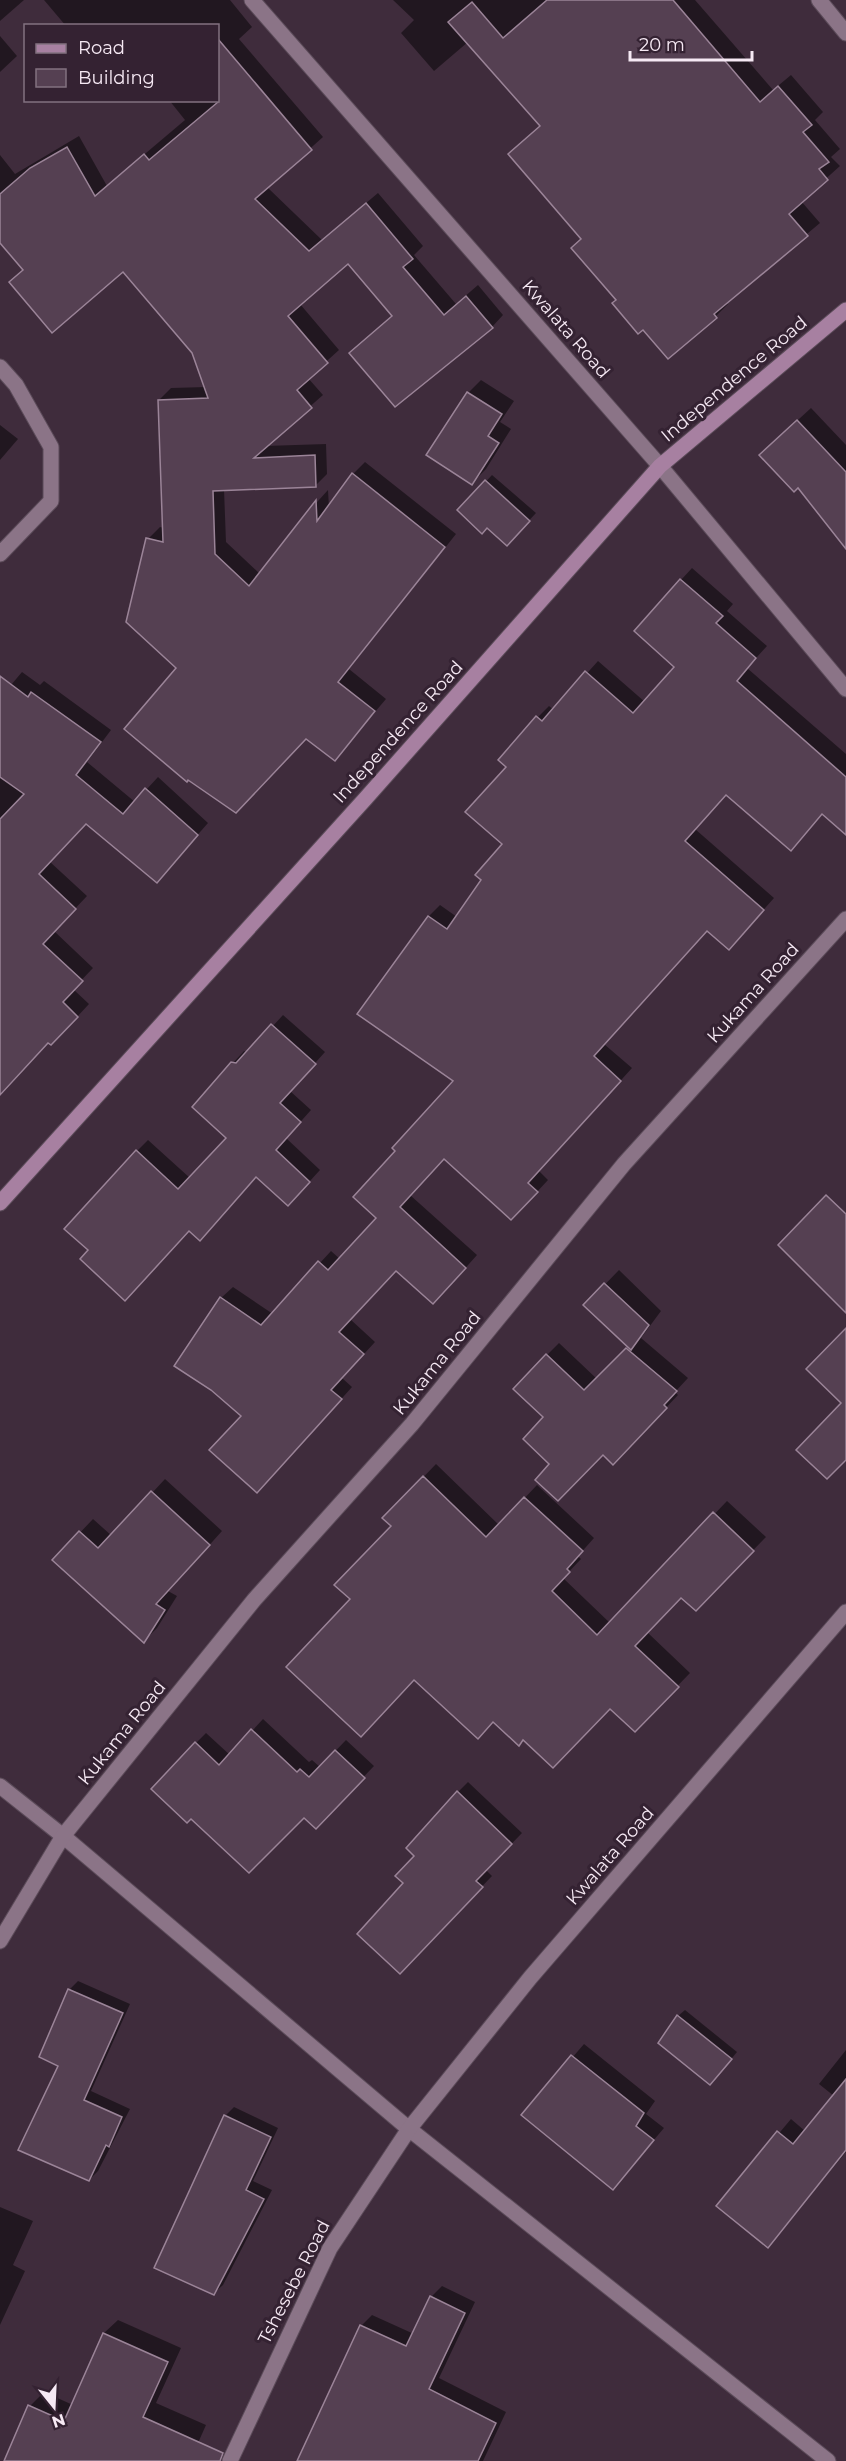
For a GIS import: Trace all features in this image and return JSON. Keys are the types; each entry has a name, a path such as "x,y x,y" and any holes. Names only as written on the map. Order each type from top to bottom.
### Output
{"street":[{"name":"Kwalata Road","path":"252,0 660,466 846,689"},
{"path":"819,0 846,33"},
{"name":"Independence Road","path":"0,1203 374,789 660,466 846,310"},
{"path":"0,367 16,385 51,447 51,501 0,554"},
{"name":"Kukama Road","path":"0,1941 63,1836 254,1600 412,1424 624,1164 846,919"},
{"name":"Kwalata Road","path":"409,2129 530,1978 846,1612"},
{"path":"0,1786 63,1836 409,2129 828,2461"},
{"name":"Tshesebe Road","path":"230,2461 330,2248 409,2129"}],"building":[{"path":"547,0 673,0 760,102 778,86 812,125 803,132 829,162 819,169 828,180 789,214 808,236 714,314 717,318 668,359 643,330 638,334 612,303 616,300 571,248 581,239 508,154 540,126 448,22 472,2 503,38"},
{"path":"219,40 312,150 255,199 309,251 366,203 413,259 403,267 444,315 466,296 493,328 395,407 349,353 392,316 348,264 288,316 328,363 297,390 312,408 254,458 315,455 316,487 213,491 215,554 249,586 316,500 317,521 352,473 445,547 338,682 375,711 335,761 306,739 236,813 188,780 187,782 124,729 176,668 126,622 146,538 163,542 158,400 208,398 192,353 123,272 52,333 9,282 23,270 0,243 0,194 30,168 67,147 95,196 144,154 149,160 219,102"},
{"path":"467,392 502,414 488,436 499,443 472,485 426,455"},
{"path":"797,420 846,472 846,549 798,488 794,492 759,455"},
{"path":"485,480 530,521 507,546 487,528 482,534 457,510"},
{"path":"680,579 723,616 716,623 756,658 737,681 846,777 846,835 822,814 791,851 726,795 685,841 764,910 729,950 707,931 594,1056 621,1081 528,1183 538,1192 511,1220 444,1159 400,1207 466,1268 433,1304 396,1271 339,1332 364,1354 331,1390 342,1399 257,1493 209,1450 241,1416 211,1390 174,1366 220,1297 261,1325 318,1261 328,1270 376,1218 353,1197 395,1151 392,1148 453,1081 357,1014 428,916 447,929 481,880 475,875 502,844 465,812 506,767 498,760 536,716 542,721 585,671 633,713 674,667 634,631"},
{"path":"0,676 28,697 31,692 101,742 76,775 123,814 145,788 198,835 157,883 86,824 39,874 76,909 43,944 83,981 63,1002 78,1017 51,1045 48,1043 0,1095 0,819 24,794 0,777"},
{"path":"271,1024 316,1064 280,1103 301,1122 276,1150 310,1182 288,1206 256,1177 200,1241 189,1231 125,1301 80,1259 88,1250 64,1229 136,1150 178,1189 226,1138 192,1107 231,1062 236,1063"},
{"path":"826,1195 846,1214 846,1313 778,1245"},
{"path":"604,1283 649,1325 631,1350 583,1305"},
{"path":"846,1328 846,1460 827,1479 796,1450 841,1403 806,1369"},
{"path":"626,1348 677,1391 664,1405 667,1408 613,1465 603,1455 558,1501 535,1480 549,1464 523,1439 543,1417 513,1389 546,1354 584,1390"},
{"path":"423,1476 486,1537 524,1497 583,1551 567,1569 570,1572 552,1591 597,1635 713,1512 754,1551 696,1611 681,1598 635,1646 679,1687 635,1732 610,1709 553,1768 523,1740 519,1746 493,1722 478,1739 414,1680 361,1737 286,1667 350,1599 334,1585 391,1526 382,1518"},
{"path":"151,1491 210,1545 156,1604 165,1610 144,1643 52,1560 79,1531 98,1548"},
{"path":"251,1729 297,1772 300,1769 309,1777 335,1750 365,1778 316,1829 304,1818 249,1873 191,1819 187,1823 151,1789 195,1742 219,1765"},
{"path":"457,1791 512,1844 476,1881 483,1887 400,1974 357,1934 403,1883 395,1876 414,1856 406,1848"},
{"path":"68,1989 123,2013 84,2100 122,2117 109,2147 106,2145 89,2181 18,2150 58,2066 39,2057"},
{"path":"677,2015 732,2059 710,2085 658,2043"},
{"path":"571,2055 644,2113 636,2126 654,2140 613,2190 521,2115"},
{"path":"846,2079 846,2150 768,2248 716,2206 777,2131 793,2144"},
{"path":"224,2115 271,2137 246,2190 264,2199 214,2295 154,2268"},
{"path":"430,2296 465,2313 429,2389 496,2423 478,2461 297,2461 360,2325 406,2346"},
{"path":"103,2333 168,2362 143,2417 223,2453 220,2461 4,2461 28,2405 64,2421"}]}
